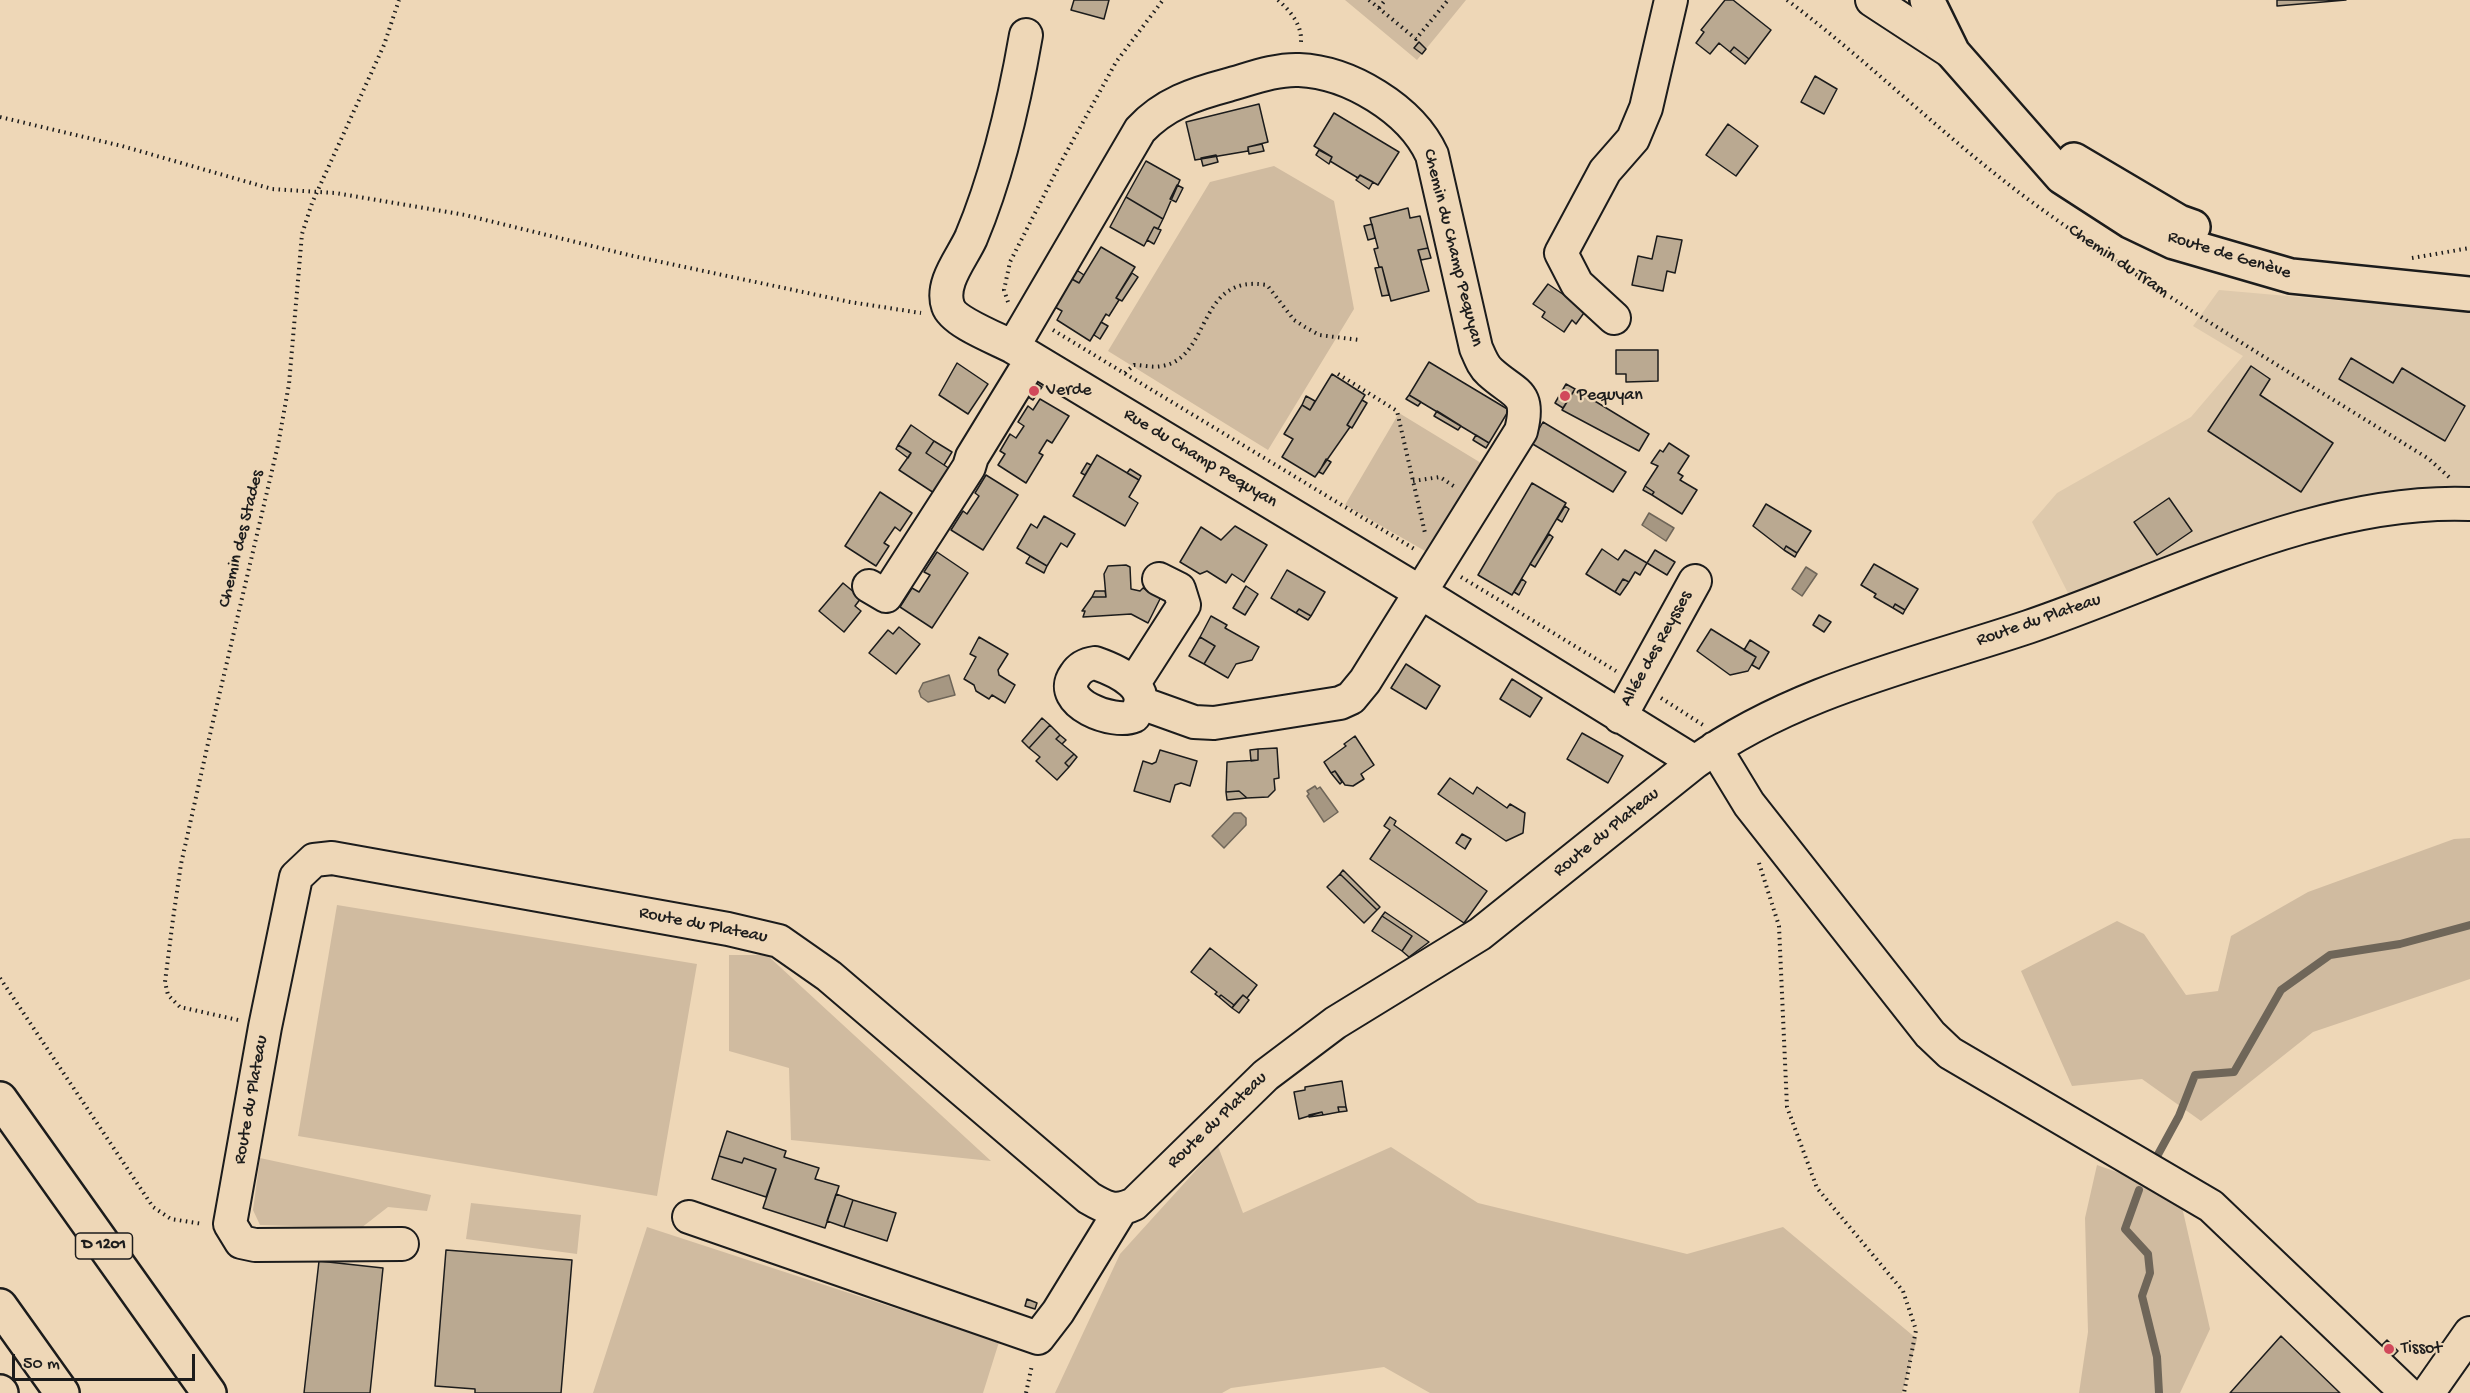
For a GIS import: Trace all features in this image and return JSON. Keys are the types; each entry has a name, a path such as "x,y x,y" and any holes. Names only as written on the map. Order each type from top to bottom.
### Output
{"main road":[{"name":"Route de Genève","path":"1927,0 1953,53 1974,80 2062,177 2130,221 2174,242 2291,276 2470,294"},
{"name":"Route de Genève","path":"1974,80 2067,156 2179,222 2290,258 2364,268 2470,277"},
{"name":"D 1201","path":"0,1099 209,1393"},
{"name":"D 1201","path":"0,1135 184,1393"},
{"path":"0,1306 62,1393"}],"street":[{"path":"1614,318 1577,284 1561,253 1605,171 1633,139 1646,108 1671,0"},
{"path":"1872,0 1953,53"},
{"path":"948,306 948,285 954,268 969,244 988,198 1018,81 1026,35"},
{"name":"Chemin du Champ Pequyan","path":"869,586 886,596 969,467 1023,353 1030,317 1140,130 1155,114 1192,94 1280,71 1299,70 1324,74 1364,87 1413,128 1425,141 1432,155 1476,348 1482,363 1490,372 1521,395 1525,405 1521,431 1477,501 1435,561 1365,681 1350,698 1340,703 1204,724 1138,693 1184,605 1179,589 1159,579"},
{"name":"Rue du Champ Pequyan","path":"948,306 955,317 1023,353 1419,592 1620,717 1712,750"},
{"name":"Route du Plateau","path":"230,1224 265,1026 296,877 307,864 322,858 755,934 779,941 829,976 1089,1198 1108,1209 1120,1211 1134,1204 1266,1075 1335,1023 1480,934 1712,750 1778,712 1823,693 2030,626 2261,541 2356,513 2431,502 2462,492"},
{"name":"Allée des Reysses","path":"1620,717 1695,581"},
{"path":"1712,750 1749,804 1930,1034 1943,1047 2211,1206 2406,1393"},
{"path":"689,1217 1038,1338 1058,1312 1120,1211"},
{"path":"230,1224 241,1242 255,1245 402,1244"},
{"path":"2428,1393 2470,1333"}],"path":[{"name":"Chemin des Stades","path":"265,1026 180,1007 168,995 165,982 182,864 278,445 289,384 302,234 318,191 380,55 399,0"},
{"path":"1163,0 1116,62 1090,105 1010,262 1005,280 1005,298 1030,317 1637,683 1712,750"},
{"path":"1278,0 1292,14 1299,26 1301,37 1299,70"},
{"path":"1369,0 1416,39 1448,0"},
{"path":"1378,8 1385,0"},
{"name":"Chemin du Tram","path":"1786,0 1916,110 2045,213 2206,321 2429,459 2462,492"},
{"path":"0,117 122,146 272,189 318,191 465,215 633,256 850,302 914,313 927,313 948,306"},
{"path":"2364,268 2470,249"},
{"path":"1125,373 1134,365 1162,366 1174,361 1186,352 1195,340 1211,307 1239,285 1246,284 1267,285 1294,320 1319,335 1359,340"},
{"path":"1338,374 1396,411 1435,561"},
{"path":"1413,481 1440,477 1477,501"},
{"path":"1755,853 1779,926 1787,1107 1817,1188 1903,1292 1916,1330 1904,1393"},
{"path":"0,978 153,1206 171,1219 199,1224 230,1224"}],"shaded area":[{"path":"1345,0 1466,0 1417,60"},
{"path":"1274,166 1334,201 1354,309 1268,450 1108,351 1210,182"},
{"path":"2219,290 2470,312 2470,495 2071,599 2032,522 2057,493 2191,417 2243,356 2193,326"},
{"path":"1399,413 1481,463 1425,551 1345,505"},
{"path":"1649,513 1674,528 1666,541 1642,525"},
{"path":"1806,567 1817,574 1802,596 1792,589"},
{"path":"949,675 955,695 928,702 921,697 919,691 923,683"},
{"path":"1315,786 1317,789 1320,787 1338,812 1324,822 1307,796 1309,794 1307,791"},
{"path":"1234,813 1241,813 1246,818 1246,825 1224,848 1212,836"},
{"path":"2470,838 2470,979 2313,1032 2201,1121 2142,1079 2072,1086 2021,971 2117,921 2144,934 2186,995 2218,991 2231,936 2308,892 2454,839"},
{"path":"337,905 697,964 657,1196 298,1136"},
{"path":"729,955 767,955 991,1161 791,1140 789,1068 729,1051"},
{"path":"1218,1146 1243,1213 1391,1147 1478,1203 1687,1254 1783,1227 1917,1339 1902,1393 1430,1393 1384,1367 1231,1388 1222,1393 1055,1393 1120,1254"},
{"path":"260,1158 431,1195 427,1211 388,1207 361,1228 260,1225 253,1210"},
{"path":"2097,1165 2179,1194 2210,1329 2180,1393 2079,1393 2088,1332 2085,1218"},
{"path":"471,1203 581,1215 577,1254 466,1239"},
{"path":"647,1227 999,1342 983,1393 593,1393"}],"building":[{"path":"1074,0 1109,0 1104,19 1071,10"},
{"path":"1725,0 1733,0 1771,30 1749,59 1734,47 1730,52 1719,43 1710,54 1696,43 1704,32 1701,30"},
{"path":"2277,0 2346,0 2277,6"},
{"path":"1419,42 1426,49 1422,54 1414,48"},
{"path":"1734,47 1749,59 1745,64 1730,52"},
{"path":"1815,76 1837,89 1824,114 1801,102"},
{"path":"1259,104 1268,142 1248,147 1248,151 1195,160 1186,122"},
{"path":"1334,113 1399,152 1378,185 1360,175 1358,178 1330,161 1332,157 1314,146"},
{"path":"1728,124 1758,146 1736,176 1706,155"},
{"path":"1262,144 1264,151 1249,154 1248,147"},
{"path":"1319,150 1332,157 1329,164 1316,155"},
{"path":"1216,155 1218,162 1203,166 1201,158"},
{"path":"1146,161 1180,180 1163,219 1126,197"},
{"path":"1360,175 1373,182 1369,189 1356,180"},
{"path":"1177,185 1183,188 1176,202 1170,199"},
{"path":"1126,197 1163,219 1158,229 1154,227 1144,246 1110,227"},
{"path":"1408,208 1410,218 1420,216 1428,248 1418,250 1429,291 1391,301 1382,267 1379,267 1374,249 1378,248 1370,218"},
{"path":"1372,224 1375,238 1368,240 1364,226"},
{"path":"1154,227 1161,230 1154,244 1147,240"},
{"path":"1657,236 1682,240 1675,273 1667,271 1663,291 1632,285 1638,256 1652,259"},
{"path":"1101,247 1135,267 1116,298 1119,300 1109,316 1106,314 1090,341 1057,320 1062,311 1053,306 1070,278 1079,283"},
{"path":"1428,248 1431,258 1421,260 1418,250"},
{"path":"1382,267 1389,295 1382,296 1375,268"},
{"path":"1075,269 1084,275 1079,283 1070,278"},
{"path":"1132,273 1138,277 1122,301 1116,298"},
{"path":"1548,284 1586,310 1576,324 1572,320 1564,332 1542,317 1545,312 1533,304"},
{"path":"1101,322 1108,326 1100,339 1094,335"},
{"path":"1616,350 1658,350 1658,381 1626,382 1626,374 1616,374"},
{"path":"2351,358 2393,383 2402,368 2465,406 2445,441 2339,379"},
{"path":"1429,362 1509,410 1489,443 1409,395"},
{"path":"957,363 988,384 968,414 939,395"},
{"path":"2251,366 2270,379 2260,395 2333,443 2301,492 2208,431"},
{"path":"1332,374 1365,395 1347,425 1350,427 1315,477 1282,457 1293,439 1284,434 1302,405 1310,410"},
{"name":"Verde","path":"1034,382 1042,387 1033,400 1025,395"},
{"name":"Pequyan","path":"1566,384 1575,389 1563,408 1555,403"},
{"path":"1575,389 1649,434 1639,451 1562,410"},
{"path":"1409,395 1421,402 1418,406 1406,399"},
{"path":"1306,396 1315,401 1310,410 1302,405"},
{"path":"1040,399 1069,416 1052,443 1047,440 1039,453 1043,455 1026,483 998,465 1005,454 1000,451 1010,434 1016,438 1024,426 1018,422 1028,406 1033,410"},
{"path":"1362,400 1367,403 1352,428 1347,425"},
{"path":"1437,411 1461,426 1458,430 1434,416"},
{"path":"1543,422 1626,472 1613,492 1531,443"},
{"path":"911,425 934,441 926,453 950,469 934,493 899,470 911,453 898,445"},
{"path":"1476,435 1489,443 1486,448 1473,440"},
{"path":"934,441 952,452 944,465 926,453"},
{"path":"1669,443 1689,456 1678,473 1683,476 1680,480 1697,490 1682,514 1652,495 1654,492 1645,486 1658,466 1651,463 1660,450 1663,452"},
{"path":"898,445 911,453 908,458 896,449"},
{"path":"1097,455 1139,480 1129,497 1138,503 1125,526 1073,496"},
{"path":"1326,459 1331,462 1323,474 1319,472"},
{"path":"1087,463 1091,465 1085,475 1081,473"},
{"path":"1130,469 1141,476 1139,480 1127,473"},
{"path":"986,475 1018,495 983,550 951,530 963,511 967,514 979,496 975,493"},
{"path":"1532,483 1566,503 1512,595 1478,575"},
{"path":"1645,486 1654,492 1652,495 1643,490"},
{"path":"880,492 912,513 900,531 895,527 884,543 889,546 876,566 845,546"},
{"path":"2169,498 2192,531 2157,555 2134,522"},
{"path":"1766,504 1811,531 1797,553 1786,546 1784,550 1753,526"},
{"path":"1565,506 1569,509 1562,522 1557,519"},
{"path":"1044,516 1075,534 1067,547 1061,543 1047,566 1017,548 1031,524 1037,528"},
{"path":"1235,526 1267,545 1244,582 1232,574 1226,583 1207,571 1200,574 1180,562 1201,527 1221,540"},
{"path":"1549,534 1553,537 1535,567 1530,564"},
{"path":"1786,546 1797,553 1795,557 1784,550"},
{"path":"1602,549 1618,560 1625,550 1647,563 1640,575 1635,572 1629,582 1623,579 1615,592 1586,574"},
{"path":"1655,550 1675,562 1667,575 1647,563"},
{"path":"937,552 968,573 932,628 900,607 912,588 919,592 930,575 924,572"},
{"path":"1030,556 1047,566 1044,573 1026,563"},
{"path":"1874,564 1918,589 1905,610 1895,604 1893,608 1874,597 1876,594 1861,585"},
{"path":"1126,565 1130,567 1131,589 1140,591 1143,588 1161,597 1148,623 1131,614 1083,617 1085,611 1082,611 1092,597 1106,597 1104,574 1108,566"},
{"path":"1287,570 1325,592 1311,616 1299,609 1296,613 1271,598"},
{"path":"1522,579 1526,582 1519,595 1514,592"},
{"path":"1623,579 1629,582 1620,595 1615,592"},
{"path":"843,583 861,598 855,606 861,611 844,632 819,611"},
{"path":"1246,586 1258,594 1245,615 1233,608"},
{"path":"1095,591 1105,591 1106,597 1092,597"},
{"path":"1895,604 1905,610 1903,614 1893,608"},
{"path":"1299,609 1311,616 1308,620 1296,613"},
{"path":"1819,615 1831,622 1824,632 1813,625"},
{"path":"1211,616 1227,625 1225,628 1259,647 1252,660 1236,664 1228,678 1204,664 1215,646 1200,637"},
{"path":"899,627 920,644 896,674 869,653 888,630 893,634"},
{"path":"1711,629 1756,657 1748,671 1730,675 1697,651"},
{"path":"979,637 1008,654 998,670 999,675 1015,685 1005,703 992,695 989,699 976,691 974,685 964,679 976,657 970,654"},
{"path":"1200,637 1215,646 1204,664 1189,656"},
{"path":"1750,640 1769,652 1759,669 1752,665 1756,657 1744,650"},
{"path":"1406,664 1440,686 1426,709 1391,688"},
{"path":"1512,679 1542,698 1530,717 1500,699"},
{"path":"1042,718 1050,725 1029,748 1022,741"},
{"path":"1050,725 1060,735 1056,739 1074,754 1065,763 1069,767 1057,780 1036,761 1040,757 1029,748"},
{"path":"1582,733 1623,756 1608,783 1567,759"},
{"path":"1060,735 1066,740 1062,744 1056,739"},
{"path":"1355,736 1374,765 1361,774 1364,779 1353,786 1345,785 1335,771 1331,773 1324,762 1346,746 1344,744"},
{"path":"1277,748 1279,778 1274,779 1275,790 1268,797 1247,798 1239,791 1226,792 1227,762 1258,760 1258,749"},
{"path":"1258,749 1258,760 1251,761 1250,750"},
{"path":"1160,750 1197,761 1190,786 1181,783 1175,785 1170,802 1134,791 1143,761 1152,764 1156,762"},
{"path":"1074,754 1077,757 1069,767 1065,763"},
{"path":"1335,771 1342,782 1340,784 1331,773"},
{"path":"1450,778 1473,794 1477,787 1507,808 1510,804 1525,813 1523,833 1506,841 1438,794"},
{"path":"1239,791 1247,798 1227,800 1226,792"},
{"path":"1390,817 1396,821 1394,825 1487,891 1464,923 1370,859 1390,830 1384,826"},
{"path":"1462,834 1471,839 1465,849 1456,843"},
{"path":"1343,870 1380,907 1377,910 1340,874"},
{"path":"1340,874 1377,910 1364,923 1327,887"},
{"path":"1385,912 1429,942 1409,957 1402,951 1412,936 1382,916"},
{"path":"1382,916 1412,936 1402,951 1372,931"},
{"path":"1210,948 1257,985 1247,998 1243,995 1234,1005 1221,995 1219,997 1215,994 1217,992 1191,972"},
{"path":"1221,995 1234,1005 1232,1008 1219,997"},
{"path":"1243,995 1249,1000 1239,1013 1232,1008"},
{"path":"1342,1081 1346,1107 1338,1107 1339,1112 1323,1115 1322,1112 1299,1119 1294,1092 1305,1090 1305,1087"},
{"path":"1338,1107 1346,1107 1347,1111 1339,1112"},
{"path":"1322,1112 1323,1115 1309,1117 1309,1115"},
{"path":"727,1131 786,1151 784,1157 819,1168 815,1179 839,1186 825,1228 763,1208 776,1169 744,1158 742,1163 719,1156"},
{"path":"719,1156 742,1163 744,1158 776,1169 766,1197 712,1179"},
{"path":"836,1194 853,1200 844,1227 827,1221"},
{"path":"853,1200 896,1213 887,1241 844,1227"},
{"path":"446,1250 572,1260 561,1393 475,1393 475,1389 435,1386"},
{"path":"319,1261 383,1268 370,1393 304,1393"},
{"path":"1027,1299 1037,1303 1035,1309 1025,1306"},
{"path":"2281,1336 2340,1393 2230,1393"},
{"name":"Tissot","path":"2387,1340 2398,1351 2392,1357 2380,1347"}],"waterway":[{"path":"2155,1160 2179,1116 2195,1075 2234,1072 2281,990 2330,955 2400,944 2470,925"},
{"path":"2139,1190 2125,1229 2148,1254 2150,1273 2142,1296 2157,1357 2159,1393"}],"place":[{"name":"Verde","path":"1034,391"},
{"name":"Pequyan","path":"1565,396"},
{"name":"Tissot","path":"2389,1349"}]}
